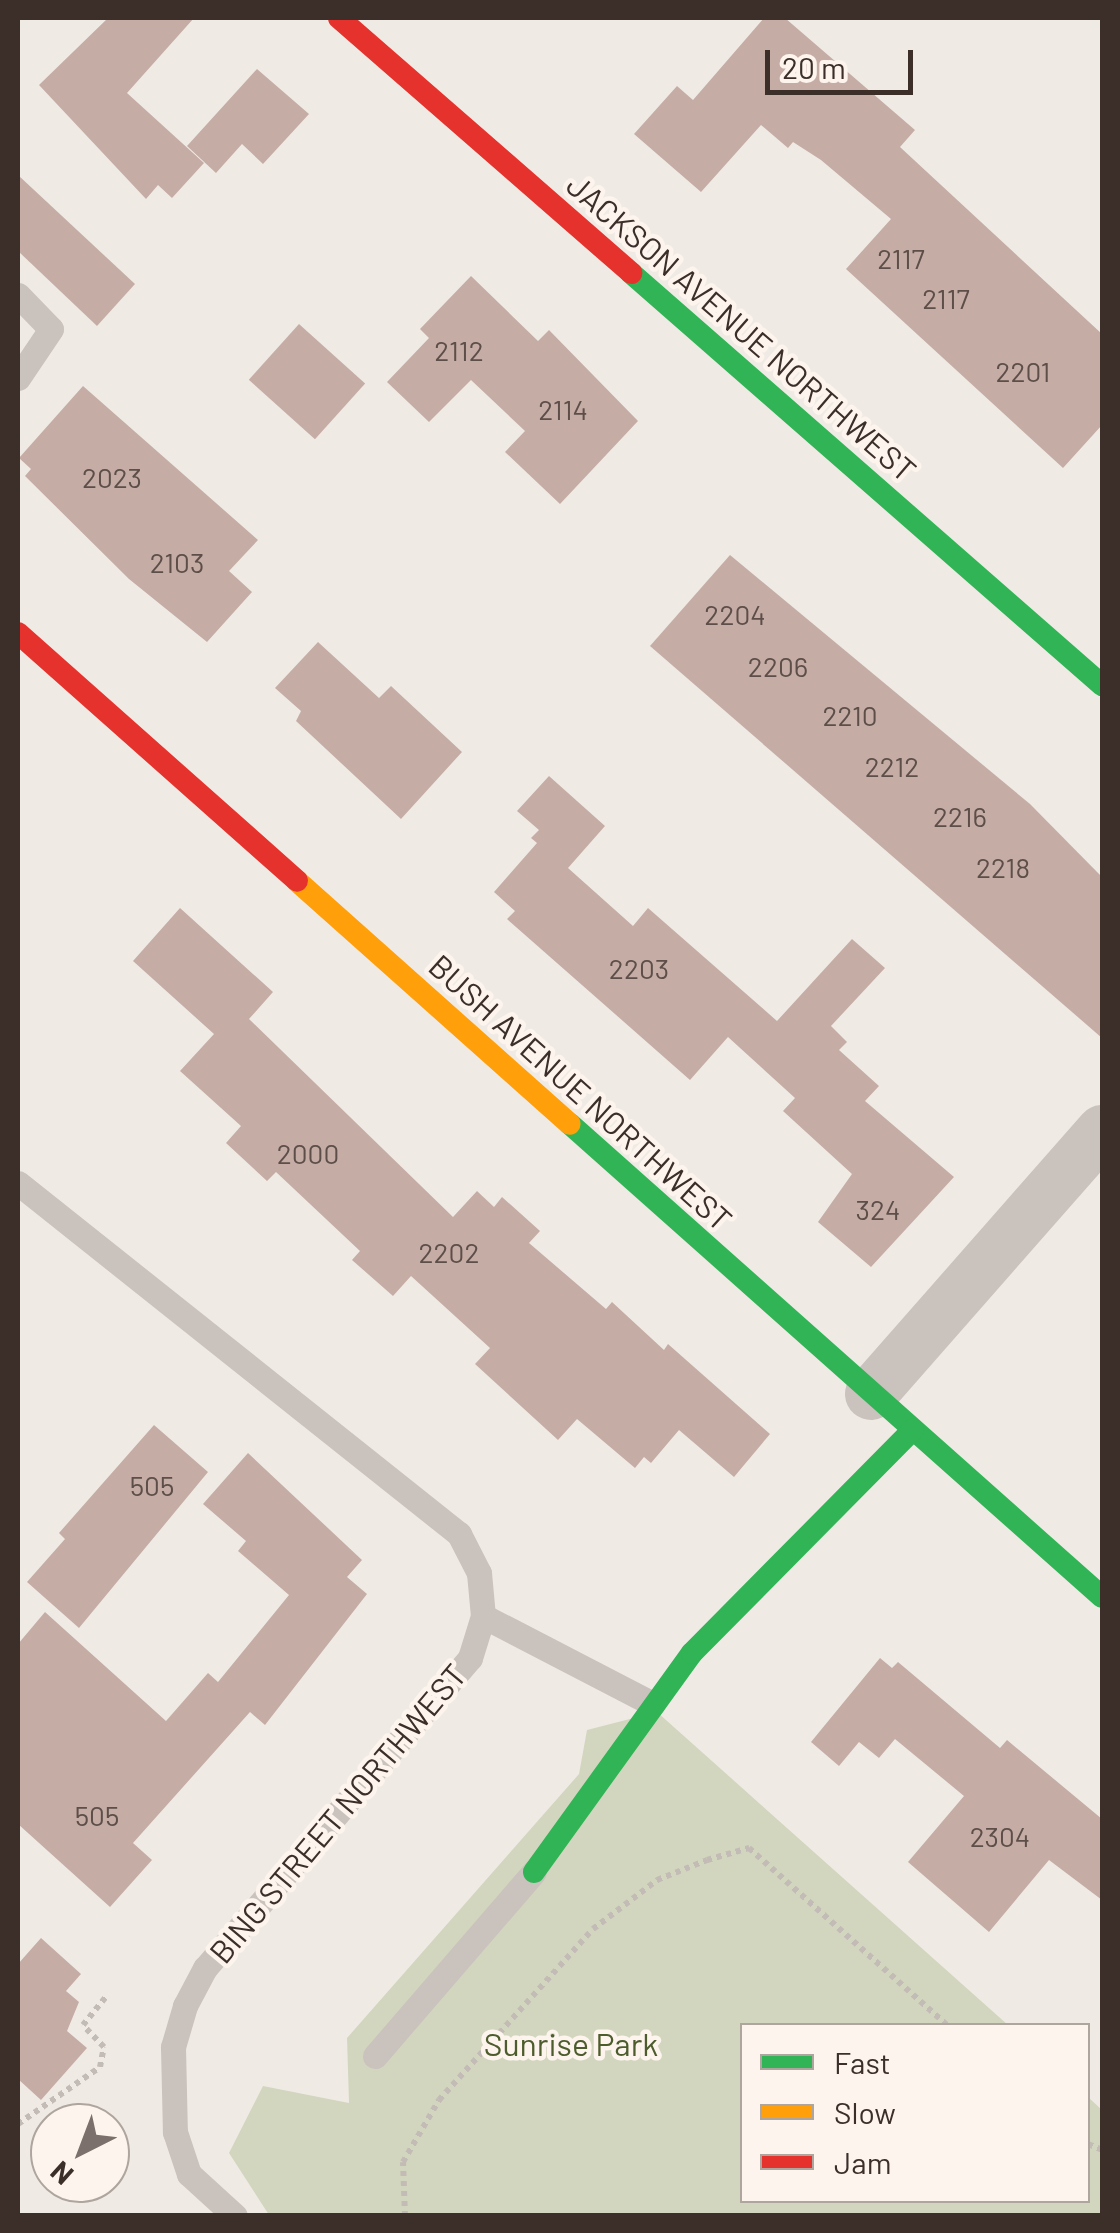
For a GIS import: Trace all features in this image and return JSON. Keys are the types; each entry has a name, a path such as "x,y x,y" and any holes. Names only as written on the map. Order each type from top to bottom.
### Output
{"street":[{"name":"JACKSON AVENUE NORTHWEST","path":"338,18 1102,685"},
{"name":"BUSH AVENUE NORTHWEST","path":"18,633 1102,1597"},
{"path":"872,1394 1102,1131"},
{"path":"534,1872 692,1653 913,1430"}],"lane":[{"path":"18,295 51,329 18,378"},
{"name":"BING STREET NORTHWEST","path":"18,1183 460,1534 479,1573 483,1616 470,1658 206,1968 185,2006 170,2090 190,2174 234,2216"},
{"path":"483,1616 653,1704"},
{"path":"375,2056 534,1872"}],"path":[{"path":"404,2216 403,2162 439,2100 592,1928 657,1880 707,1860 750,1848 945,2023"},
{"path":"18,2124 100,2067 104,2047 83,2024 106,1998"}],"green space":[{"name":"Sunrise Park","path":"657,1712 1006,2023 740,2023 740,2203 1090,2203 1090,2099 1102,2110 1102,2215 269,2215 229,2153 263,2086 349,2103 347,2038 579,1774 587,1730"}],"building":[{"path":"108,18 194,18 127,93 204,163 172,198 158,185 146,199 39,85"},
{"path":"764,18 785,18 915,130 900,147 1102,334 1102,425 1063,468 846,269 891,219 821,160 793,142 788,148 761,125 701,192 634,134 677,86 693,100"},
{"path":"257,69 309,114 263,164 242,144 216,173 187,146"},
{"path":"18,175 135,284 97,326 18,251"},
{"path":"471,276 538,341 549,330 638,421 560,504 505,452 525,431 471,380 429,422 387,382 429,338 420,329"},
{"path":"299,324 365,384 315,439 249,380"},
{"path":"83,386 258,540 229,571 252,592 207,642 129,579 25,476 31,469 19,458"},
{"path":"730,555 1030,804 1102,877 1102,1038 650,646"},
{"path":"318,642 379,698 391,686 462,752 401,819 296,721 301,711 275,688"},
{"path":"549,776 605,826 568,868 633,926 648,908 777,1021 852,939 885,968 831,1026 847,1042 839,1050 879,1086 865,1101 954,1177 871,1267 818,1222 852,1174 783,1111 795,1098 728,1037 690,1080 507,919 515,911 494,892 537,843 531,838 539,830 517,811"},
{"path":"180,908 273,992 249,1019 453,1217 477,1191 494,1207 502,1197 540,1231 529,1243 606,1309 612,1302 664,1350 668,1344 770,1434 734,1477 679,1430 651,1463 644,1457 635,1468 577,1419 558,1440 475,1364 490,1348 411,1276 393,1296 352,1260 360,1251 276,1172 267,1181 226,1143 241,1126 180,1071 214,1034 133,961"},
{"path":"154,1425 208,1472 79,1628 27,1582 65,1539 59,1533"},
{"path":"248,1453 362,1560 347,1577 367,1594 265,1725 250,1712 133,1843 152,1860 110,1907 18,1824 18,1644 45,1612 166,1721 208,1673 218,1682 289,1595 238,1551 246,1541 203,1504"},
{"path":"880,1658 892,1668 898,1662 1000,1748 1007,1740 1102,1819 1102,1900 1049,1860 989,1932 908,1862 964,1796 895,1739 879,1758 859,1742 839,1766 811,1742"},
{"path":"41,1938 81,1974 66,1991 79,2002 67,2031 87,2048 41,2100 18,2079 18,1964"}],"traffic: fast":[{"path":"631,273 1102,685"},
{"path":"570,1124 1102,1597"},
{"path":"534,1872 692,1653 913,1430"}],"traffic: slow":[{"path":"297,881 570,1124"}],"traffic: jam":[{"path":"339,18 631,273"},
{"path":"18,633 297,881"}]}
